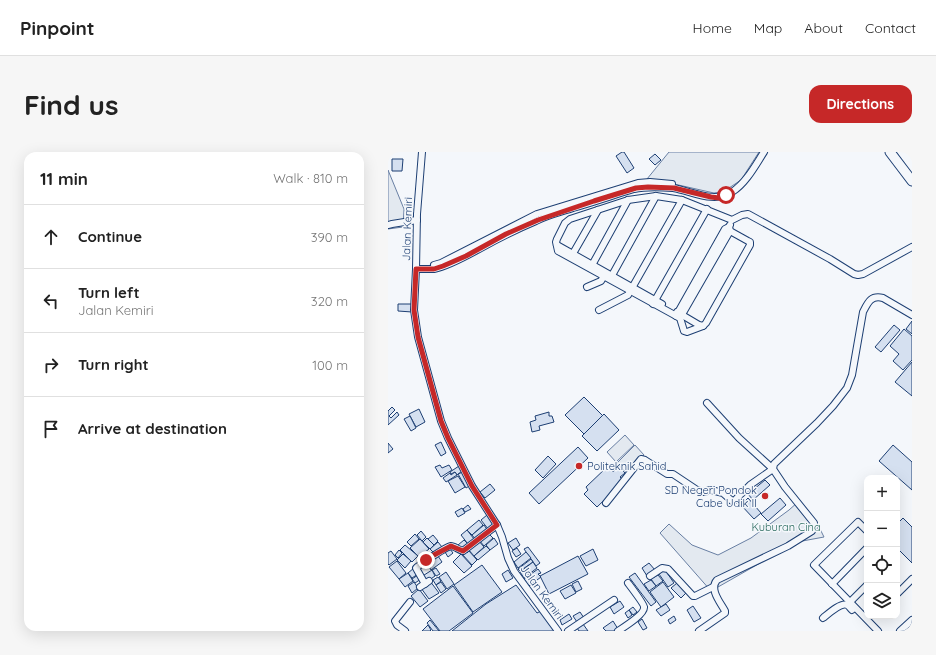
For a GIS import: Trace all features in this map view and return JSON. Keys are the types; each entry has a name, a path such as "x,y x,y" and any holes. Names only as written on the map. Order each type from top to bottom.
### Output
{"highway":[{"path":"890,152 912,181"},
{"path":"897,152 912,172"}],"street":[{"name":"Jalan Kemiri","path":"422,152 417,220 414,310 418,337 441,421 472,486 497,525 514,571 558,631"},
{"path":"416,267 441,263 537,214 638,183 650,182 674,185 719,194 731,189 740,182 762,152"},
{"path":"587,287 608,277 656,196"},
{"path":"703,326 654,302 571,256 557,245 556,242 565,223 570,219 628,200 656,196 682,200 732,220"},
{"path":"591,267 628,200"},
{"path":"599,310 626,297 682,200"},
{"path":"654,302 706,209"},
{"path":"571,256 598,210"},
{"path":"729,229 732,220 742,214 748,214 858,275 863,274 912,247"},
{"path":"388,225 417,220"},
{"path":"725,229 729,229 750,242 750,245 706,323 703,326 687,332 684,331 679,315 725,229"},
{"path":"606,503 642,459 667,474 673,474 700,491 703,492 711,490 723,493 732,501 735,500 750,485 773,469 774,464 817,423 838,401 847,388 852,375 863,312 871,299 875,297 883,298 912,315"},
{"path":"650,576 662,568 668,569 693,596 695,596 713,587 717,580 788,546 812,531 814,527 814,523 785,488 773,469 739,438 706,403"},
{"path":"864,528 858,522 814,565 878,631"},
{"path":"425,584 417,571 417,567 432,556 449,547 453,546 463,551 497,525"},
{"path":"832,584 864,551"},
{"path":"900,591 912,580"},
{"path":"618,631 644,611 642,603 628,583"},
{"path":"699,631 725,613 713,587"},
{"path":"850,602 864,589"},
{"path":"568,631 614,600"},
{"path":"405,631 397,625 395,621 410,602"},
{"path":"824,618 839,606 848,605 873,631"},
{"path":"900,631 912,620"}],"green space":[{"path":"669,152 759,152 741,180 723,192 714,193 647,179"},
{"path":"388,170 404,209 403,227 388,229"},
{"path":"625,435 634,445 616,462 607,452"},
{"path":"635,445 644,455 626,472 617,463"},
{"name":"Kuburan Cina","path":"798,502 816,521 824,537 797,542 711,591 660,533 669,524 692,545 718,555 751,538"}],"building":[{"path":"624,152 634,168 627,173 616,156"},
{"path":"655,154 661,160 655,165 649,159"},
{"path":"392,159 403,159 402,171 392,171"},
{"path":"398,304 412,304 412,312 398,311"},
{"path":"912,321 912,334 906,329"},
{"path":"894,325 900,330 881,352 875,347"},
{"path":"904,329 912,336 912,360 903,370 893,361 899,354 890,346"},
{"path":"912,362 912,396 895,382"},
{"path":"584,397 603,416 584,434 565,415"},
{"path":"392,407 395,410 389,416 391,418 397,412 399,415 388,425 388,411"},
{"path":"419,409 425,422 416,427 409,414"},
{"path":"549,412 549,416 552,416 554,422 539,426 540,430 532,432 530,422 536,420 535,416"},
{"path":"604,414 619,430 597,451 582,436"},
{"path":"410,416 416,428 411,431 404,419"},
{"path":"441,442 446,453 441,456 435,445"},
{"path":"388,443 393,449 388,453"},
{"path":"893,445 912,462 912,490 900,479 900,475 895,475 879,461"},
{"path":"578,447 588,458 539,504 529,493"},
{"path":"548,456 556,464 543,478 535,470"},
{"path":"440,465 442,468 449,465 452,470 441,477 435,467"},
{"path":"459,466 462,471 457,475 455,472 451,474 450,472"},
{"path":"608,466 613,472 619,466 625,473 620,477 624,481 597,507 584,494 588,490 586,487"},
{"path":"455,472 457,475 446,482 443,478 450,473 451,475"},
{"path":"463,472 471,485 466,488 458,474"},
{"path":"458,476 465,487 455,493 448,481"},
{"path":"765,480 770,485 753,500 748,494"},
{"path":"490,484 495,490 485,498 480,492"},
{"path":"748,498 761,513 754,519 741,505"},
{"path":"780,498 786,505 768,521 761,514"},
{"path":"468,505 471,509 465,512 463,509"},
{"path":"462,508 465,513 458,517 455,512"},
{"path":"487,515 495,525 489,530 481,520"},
{"path":"903,518 912,527 912,563 900,551 900,521"},
{"path":"479,520 483,525 472,535 467,530"},
{"path":"484,525 488,531 476,540 472,535"},
{"path":"467,530 474,539 468,544 461,535"},
{"path":"421,531 426,537 422,541 417,535"},
{"path":"488,533 493,538 484,546 479,540"},
{"path":"415,534 419,539 411,546 407,542"},
{"path":"433,535 438,541 434,545 428,539"},
{"path":"427,538 434,545 430,549 423,542"},
{"path":"494,538 498,544 490,550 486,545"},
{"path":"516,538 520,545 513,550 508,543"},
{"path":"420,539 429,549 419,557 410,548"},
{"path":"464,540 468,544 461,549 458,545"},
{"path":"478,540 484,547 474,556 468,549"},
{"path":"438,542 442,547 435,554 430,549"},
{"path":"405,545 418,556 412,562 400,550"},
{"path":"486,546 490,550 478,560 474,556"},
{"path":"528,547 540,563 536,566 524,549"},
{"path":"517,548 521,554 516,557 512,551"},
{"path":"450,549 453,553 448,557 445,552"},
{"path":"593,549 598,560 586,566 580,556"},
{"path":"399,550 402,553 398,558 395,555"},
{"path":"391,551 397,559 389,565 388,553"},
{"path":"465,551 467,553 469,551 477,560 472,565 462,554"},
{"path":"526,552 531,558 518,568 514,562"},
{"path":"403,554 411,561 405,568 397,560"},
{"path":"461,554 472,566 464,573 453,562"},
{"path":"438,556 442,562 431,570 427,563"},
{"path":"578,556 588,574 549,594 540,576"},
{"path":"531,559 533,562 520,571 518,569"},
{"path":"397,561 406,573 399,579 389,567"},
{"path":"533,562 537,568 524,578 520,572"},
{"path":"649,563 655,570 647,576 642,568"},
{"path":"482,565 502,592 473,612 454,585"},
{"path":"414,568 418,574 412,578 408,573"},
{"path":"436,568 440,574 436,576 432,570"},
{"path":"538,569 541,573 538,574 541,577 529,586 524,579"},
{"path":"432,570 435,576 425,583 421,577"},
{"path":"508,570 513,578 506,582 502,574"},
{"path":"665,570 674,583 668,587 659,574"},
{"path":"446,572 454,584 447,589 439,577"},
{"path":"408,573 413,581 405,587 399,579"},
{"path":"635,573 656,602 651,606 629,577"},
{"path":"418,575 421,579 415,583 412,579"},
{"path":"658,575 663,581 656,586 651,579"},
{"path":"438,577 441,581 436,585 433,580"},
{"path":"651,580 656,586 649,591 644,584"},
{"path":"430,581 439,593 429,599 421,588"},
{"path":"578,581 582,589 576,592 572,584"},
{"path":"414,582 418,588 412,593 408,586"},
{"path":"441,582 446,589 441,593 436,585"},
{"path":"663,582 674,597 661,607 650,592"},
{"path":"677,583 686,593 681,598 671,588"},
{"path":"516,585 537,613 541,611 556,631 452,631 486,604"},
{"path":"571,585 576,593 565,599 560,591"},
{"path":"453,586 473,613 449,631 440,631 423,609"},
{"path":"419,589 428,601 420,607 411,596"},
{"path":"620,601 624,607 614,614 610,607"},
{"path":"666,604 670,610 661,616 656,610"},
{"path":"693,606 701,618 694,622 687,610"},
{"path":"633,607 637,612 633,615 629,610"},
{"path":"629,610 632,615 628,618 625,613"},
{"path":"580,612 584,618 577,622 573,616"},
{"path":"569,614 572,619 562,625 560,620"},
{"path":"674,616 676,620 670,624 668,620"},
{"path":"642,619 647,628 643,630 638,622"},
{"path":"430,620 439,631 433,631 427,623"},
{"path":"613,621 618,629 615,631 606,631 603,628"},
{"path":"583,624 588,631 579,631 577,628"},
{"path":"428,625 431,630 430,631 422,631"}],"place":[{"name":"Politeknik Sahid","path":"579,466"},
{"name":"SD Negeri Pondok Cabe Udik II","path":"765,496"}],"route":[{"path":"426,560 451,546 463,551 497,525 472,486 441,421 418,337 414,310 416,269 434,269 443,266 466,256 506,234 538,220 636,188 674,188 719,198 726,195"}]}
